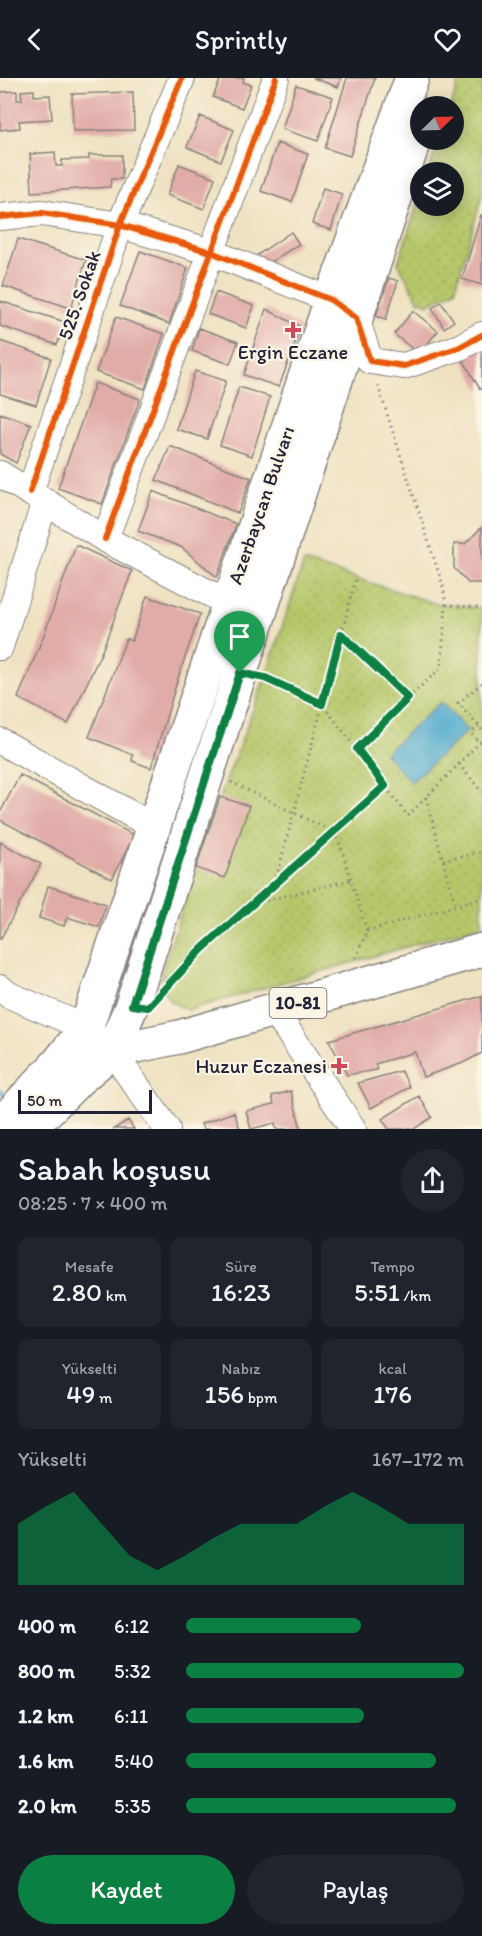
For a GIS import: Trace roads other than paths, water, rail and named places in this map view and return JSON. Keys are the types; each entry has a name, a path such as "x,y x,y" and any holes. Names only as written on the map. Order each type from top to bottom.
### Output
{"main road":[{"name":"Azerbaycan Bulvarı","path":"68,1072 112,1051 132,1005 240,673 412,78"},
{"path":"428,96 434,78"},
{"name":"Azerbaycan Bulvarı","path":"68,1072 86,1028 228,603 410,147"},
{"name":"10-81","path":"112,1051 179,1037 482,950"},
{"path":"0,1125 68,1072"},
{"path":"29,1129 68,1072"}],"street":[{"name":"525. Sokak","path":"0,647 38,497 120,225 182,78"},
{"path":"105,539 276,78"},
{"path":"0,217 42,213 120,225 211,252 344,309 370,361 404,366 460,347 482,334"},
{"path":"0,476 105,539 228,603"},
{"path":"1,745 154,828"},
{"path":"0,988 86,1028 112,1051 167,1129"},
{"path":"274,1010 353,1129"}],"water":[{"path":"441,702 467,731 411,782 385,753"}],"waterway":[{"path":"0,1091 9,1099"}],"place":[{"name":"Ergin Eczane","path":"293,330"},
{"name":"Huzur Eczanesi","path":"339,1066"}]}
